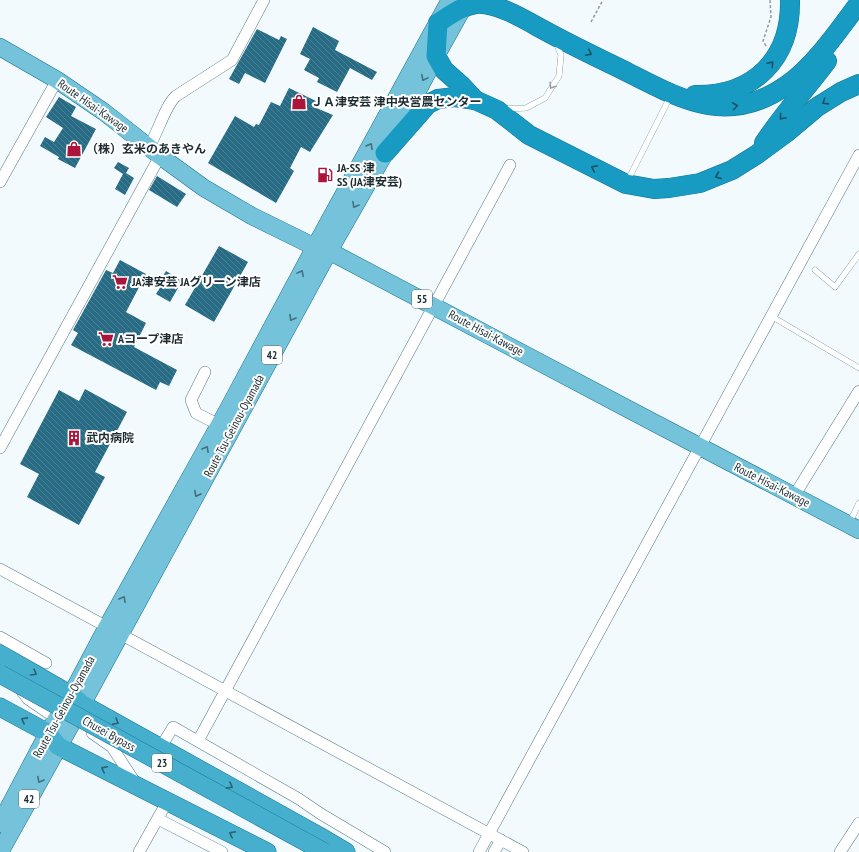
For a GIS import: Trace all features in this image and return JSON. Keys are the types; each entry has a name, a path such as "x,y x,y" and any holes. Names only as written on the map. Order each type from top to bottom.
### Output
{"highway":[{"path":"512,0 529,22"},
{"path":"671,95 704,95 724,93 745,86 758,77 775,59 782,47 789,23 790,0"},
{"path":"475,100 444,70 436,56 438,22 460,2 492,6 529,22 671,95 694,103 719,107 737,106 768,96 787,85 805,70 859,4"},
{"path":"756,155 776,124 802,94 859,21"},
{"path":"385,153 428,104 438,99 456,96 475,100 497,110 529,135 626,184 654,189 669,188 700,183 732,170 786,133 817,107 841,92 859,84"},
{"path":"0,654 73,701 161,747 346,852"},
{"name":"Chusei Bypass","path":"0,674 324,852"},
{"path":"2,711 61,730 137,786 267,852"}],"main road":[{"name":"Route Tsu-Geinou-Oyamada","path":"322,249 385,153 436,56 460,2"},
{"name":"Route Tsu-Geinou-Oyamada","path":"0,852 61,730 73,701 114,631 322,249 438,22"},
{"name":"Route Hisai-Kawage","path":"0,47 57,80 104,112 204,188 227,202 252,216 434,305 700,447 854,527"},
{"name":"Route Tsu-Geinou-Oyamada","path":"0,824 61,730"}],"street":[{"path":"0,448 154,151 156,136 170,101 232,60 264,0"},
{"path":"0,182 57,80"},
{"path":"471,852 486,832 857,162"},
{"path":"198,741 510,165"},
{"path":"205,372 191,400 196,413 225,428"},
{"path":"794,496 859,390"},
{"path":"0,569 523,852"},
{"path":"0,638 46,663"},
{"path":"0,663 28,699 61,730 112,748 128,769 137,786"},
{"path":"161,747 173,727 299,799 321,814 385,852"},
{"path":"139,852 167,802"},
{"path":"158,818 222,852"},
{"path":"840,852 859,822"},
{"path":"479,852 486,832"},
{"path":"494,852 500,840"}],"lane":[{"path":"497,110 526,108 545,98 559,76 561,55 554,36"},
{"path":"626,184 671,95"},
{"path":"816,270 835,287 858,258"},
{"path":"771,316 859,368"},
{"path":"854,527 859,503"}],"path":[{"path":"591,22 603,0"},
{"path":"766,48 763,41 771,17 770,0"}],"building":[{"path":"313,27 339,41 335,50 377,72 372,80 350,68 337,92 317,82 319,78 304,70 310,59 300,54"},
{"path":"257,29 279,40 281,36 287,39 265,83 245,73 239,84 229,79"},
{"path":"289,88 316,101 314,107 333,115 310,152 301,147 290,168 294,171 276,203 208,163 235,116 254,127 256,124 259,125 271,102 280,106"},
{"path":"59,97 76,107 71,116 96,129 75,168 58,159 59,157 40,146 45,137 54,142 63,128 46,117"},
{"path":"118,162 129,168 126,173 134,178 125,195 115,189 123,174 114,168"},
{"path":"157,176 186,194 177,207 149,190"},
{"path":"219,246 248,262 214,322 185,305"},
{"name":"Aコープ津店","path":"120,260 146,274 126,312 146,323 134,347 177,370 169,386 160,382 156,390 71,345 78,333 73,330 106,270 113,273"},
{"path":"166,271 182,281 170,302 156,294 165,280 162,278"},
{"name":"武内病院","path":"85,389 127,412 95,472 105,477 79,525 27,497 39,474 20,464 59,390 79,401"}],"place":[{"name":"ＪＡ津安芸 津中央営農センター","path":"299,102"},
{"name":"（株）玄米のあきやん","path":"74,149"},
{"name":"JA-SS 津 SS (JA津安芸)","path":"325,175"},
{"name":"JA津安芸 JAグリーン津店","path":"120,282"},
{"name":"Aコープ津店","path":"106,339"},
{"name":"武内病院","path":"74,438"}]}
